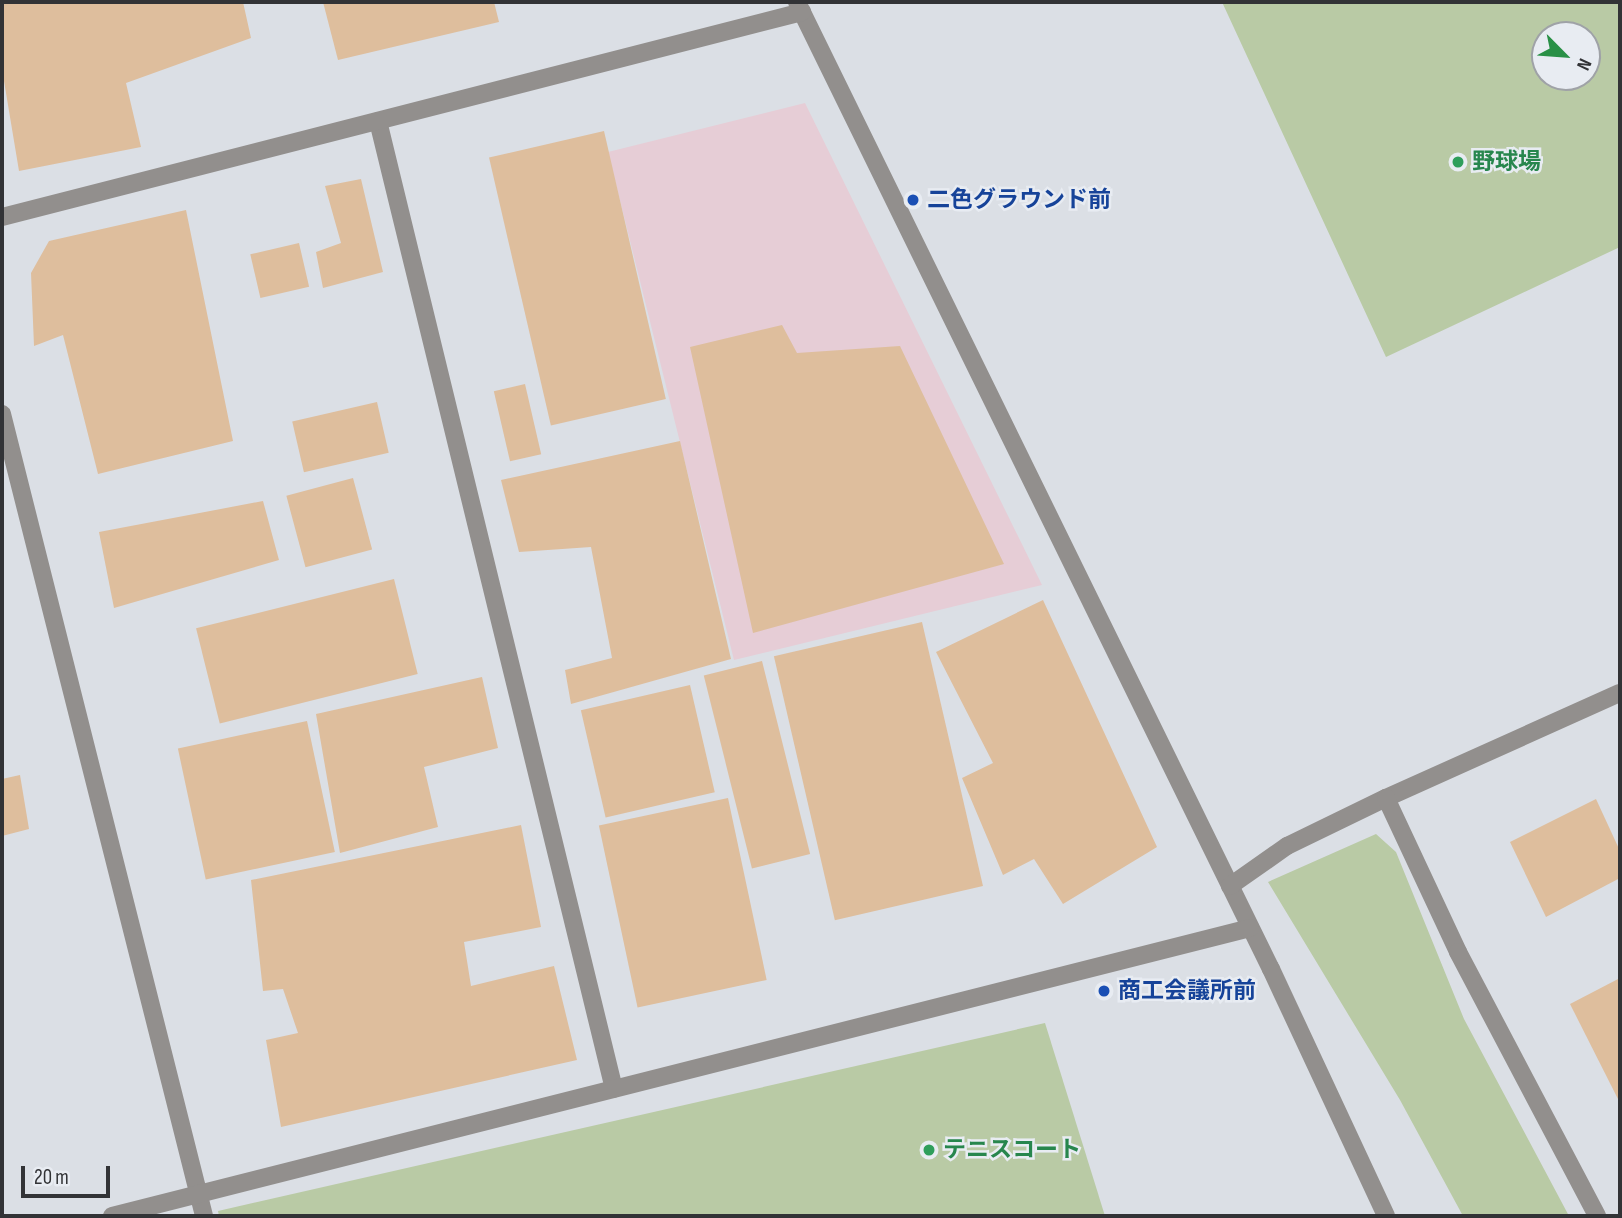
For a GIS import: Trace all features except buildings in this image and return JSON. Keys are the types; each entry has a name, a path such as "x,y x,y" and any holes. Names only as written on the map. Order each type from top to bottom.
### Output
{"street":[{"path":"2,217 378,121 800,7 1230,886 1386,1216"},
{"path":"378,121 614,1090"},
{"path":"2,414 204,1216"},
{"path":"1230,886 1287,846 1386,798 1620,693"},
{"path":"1386,798 1458,952 1597,1216"},
{"path":"112,1216 1250,928"}],"shaded area":[{"path":"805,103 1042,585 734,660 608,152"}],"green space":[{"name":"野球場","path":"1222,2 1620,2 1620,247 1386,357"},
{"path":"1376,834 1396,852 1464,1019 1569,1216 1463,1216 1400,1100 1268,882"},
{"path":"1045,1023 1105,1216 219,1216 218,1211"}],"place":[{"name":"野球場","path":"1458,162"},
{"name":"二色グラウンド前","path":"913,200"},
{"name":"商工会議所前","path":"1104,991"},
{"name":"テニスコート","path":"929,1150"}]}
